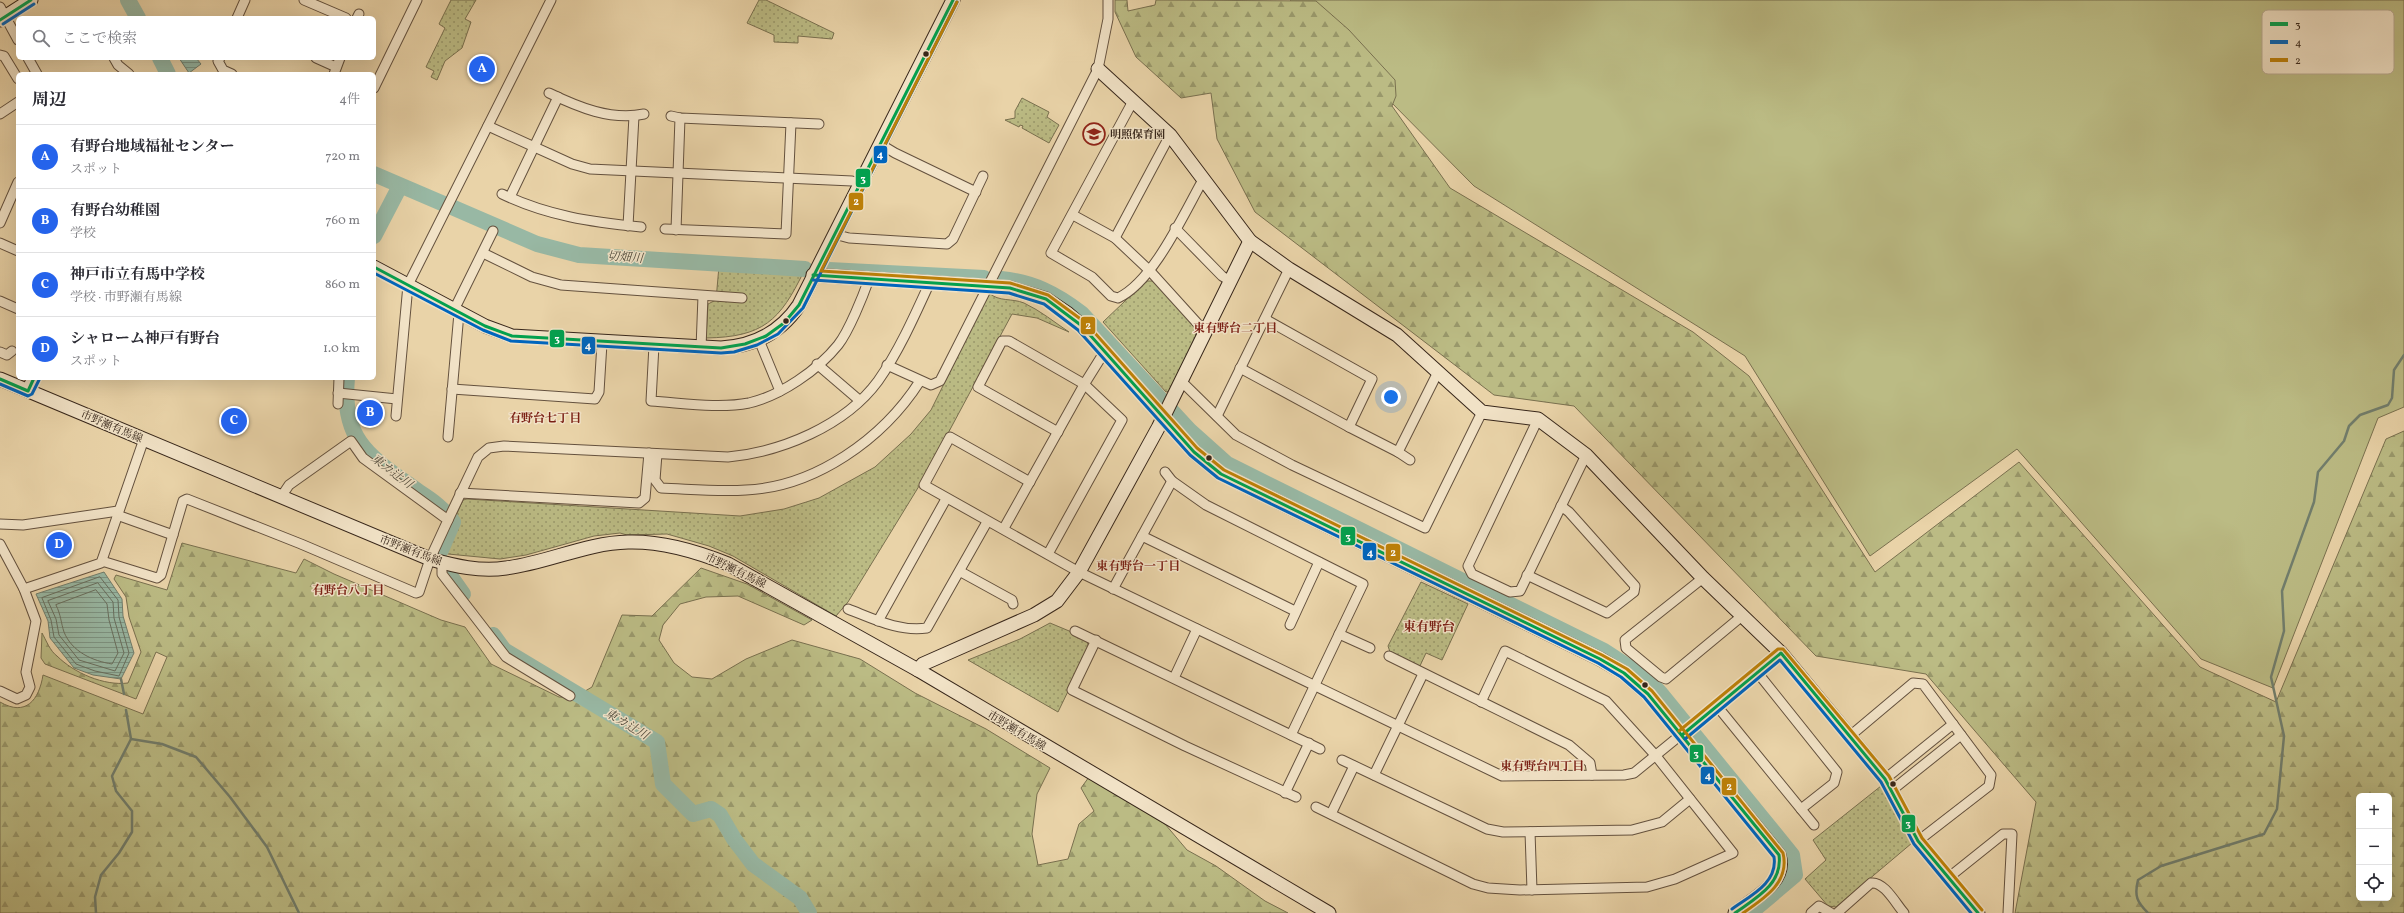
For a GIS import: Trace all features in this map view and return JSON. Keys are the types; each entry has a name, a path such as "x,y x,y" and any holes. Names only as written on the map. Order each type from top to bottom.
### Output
{"street":[{"path":"16,37 2,14 32,0"},
{"path":"238,16 245,0"},
{"path":"304,0 341,16"},
{"path":"376,84 418,0"},
{"path":"396,416 408,285 551,0"},
{"path":"376,268 492,330 512,336 602,343 701,348 735,347 760,340 779,327 795,311 953,0"},
{"path":"887,365 931,385 940,381 987,285 1098,69 1108,19 1108,0"},
{"path":"0,55 4,56 16,76"},
{"path":"29,60 36,72"},
{"path":"115,60 118,65 127,72"},
{"path":"219,60 223,70 228,72"},
{"path":"319,60 335,70 339,60"},
{"path":"1098,69 1170,135 1204,178 1250,241 1289,269 1397,335 1437,374 1482,412 1538,419 1586,455 1702,578 1781,654 1885,780 1918,841 1978,913"},
{"path":"641,227 555,215 506,195 534,147 554,95 580,108 609,114 634,116 644,114"},
{"path":"1133,101 1073,215 1051,253 1092,277 1111,296 1118,298 1125,295 1150,271 1204,178"},
{"path":"0,114 16,103"},
{"path":"628,226 634,116"},
{"path":"676,230 676,117 819,124"},
{"path":"664,229 786,234 791,123"},
{"path":"488,126 572,164 590,168 852,180 860,183"},
{"path":"1115,238 1170,135"},
{"path":"880,144 895,153 976,192"},
{"path":"834,234 849,238 947,244 953,239 984,176"},
{"path":"0,223 16,192"},
{"path":"1073,215 1115,238 1150,271 1198,324 1207,329"},
{"path":"1175,228 1222,276 1230,281"},
{"path":"448,437 456,311 494,231"},
{"path":"918,670 924,664 1034,615 1057,601 1079,572 1163,418 1250,241"},
{"path":"0,243 16,250"},
{"path":"483,253 532,277 561,285 742,298"},
{"path":"1217,416 1289,269"},
{"path":"813,275 987,285 1024,291 1046,299 1075,319 1163,418 1202,458 1234,482 1618,669 1643,689 1775,849 1781,860 1780,871 1777,878 1736,913"},
{"path":"654,345 651,401 720,405 749,403 780,391 803,377 838,345 869,278"},
{"path":"102,560 157,578 162,576 173,534 184,501 188,499 301,544 416,593 419,592 436,560 448,520 460,493 478,457 489,448 504,446 728,457 754,455 811,434 846,413 877,382 909,327 930,282"},
{"path":"701,348 703,296"},
{"path":"0,301 16,308"},
{"path":"1265,318 1372,379 1349,427"},
{"path":"760,340 780,391"},
{"path":"1048,554 1122,420 1084,384 1010,341 1002,341 978,387 1058,432"},
{"path":"452,389 595,399 600,392 602,343"},
{"path":"0,352 7,355 12,351"},
{"path":"1004,528 1084,384 1105,351"},
{"path":"817,364 859,400"},
{"path":"1240,368 1398,452 1410,460"},
{"path":"1398,452 1437,374"},
{"name":"市野瀬有馬線","path":"0,379 281,497 436,560 467,568 506,568 592,547 628,542 669,546 699,552 743,571 918,670 1329,913"},
{"path":"28,391 33,380"},
{"path":"338,404 339,380"},
{"path":"653,453 655,480 660,488 746,490 782,485 824,469 857,449 887,420 920,381"},
{"path":"1182,381 1236,435 1425,528 1482,412"},
{"path":"338,393 397,399"},
{"path":"1538,419 1468,566 1472,574 1510,592 1520,591 1586,455"},
{"path":"1030,482 950,437 924,485 987,522 1004,528 1079,572 1502,776 1624,775 1634,773 1781,654"},
{"path":"24,589 97,565 102,560 117,513 144,439"},
{"path":"281,497 289,485 351,441 363,458 448,520"},
{"path":"460,493 639,503 645,498 653,453"},
{"path":"1165,472 1172,481 1206,505 1363,584 1313,685 1291,734"},
{"path":"1113,589 1172,481"},
{"path":"878,621 946,499"},
{"path":"1527,575 1607,613 1634,592 1635,586 1569,512 1561,506"},
{"path":"0,524 23,525 117,513 173,534"},
{"path":"848,609 899,628 915,630 927,628 961,572 987,522"},
{"path":"1142,536 1295,611"},
{"path":"0,544 24,589 36,621 26,672 30,687 26,695 17,699 0,691"},
{"path":"436,560 442,574 506,657 570,696"},
{"path":"1290,625 1295,611 1320,562"},
{"path":"961,572 1012,600 1013,604"},
{"path":"1702,578 1626,640 1626,648 1660,677 1666,679 1742,616"},
{"path":"1174,678 1197,629"},
{"path":"1075,631 1320,749"},
{"path":"1339,634 1370,648"},
{"path":"1096,640 1072,690 1296,797"},
{"path":"1316,807 1475,885 1488,888 1532,890 1648,887 1675,879 1733,853 1656,756 1606,701 1505,651 1481,702"},
{"path":"1389,656 1423,674 1569,744 1590,764 1592,775"},
{"path":"1757,672 1837,772 1834,783 1801,809"},
{"path":"1374,776 1423,674"},
{"path":"1850,736 1913,683 1923,684 1991,775 1989,786 1918,841"},
{"path":"1717,706 1814,825"},
{"path":"1885,780 1953,724"},
{"path":"1891,791 1961,735"},
{"path":"1285,793 1308,743"},
{"path":"1342,760 1487,829 1503,832 1632,830 1647,828 1662,822 1690,799"},
{"path":"1331,814 1354,766"},
{"path":"1530,832 1532,890"},
{"path":"1948,878 2003,834 2012,834 2008,913"},
{"path":"1837,913 1871,883 1875,882 1881,885 1904,913"},
{"path":"1811,913 1819,906 1831,913"}],"green space":[{"path":"451,0 476,0 465,19 471,22 462,48 445,61 437,80 431,77 434,71 426,67 445,28 439,24"},
{"path":"759,0 766,0 834,33 832,39 798,36 798,43 774,42 774,35 747,23"},
{"path":"1115,0 1127,0 1128,11 1155,5 1156,0 1316,1 1349,30 1395,80 1396,96 1392,106 1450,188 1693,332 1749,376 1875,572 2019,462 2200,667 2276,702 2386,439 2404,431 2404,913 2015,913 2036,802 1926,674 1816,656 1574,406 1494,395 1255,212 1217,139 1211,93 1181,98 1136,57 1115,12"},
{"path":"1290,0 2404,0 2404,407 2378,418 2273,688 2201,659 2017,449 1870,556 1745,356 1474,186"},
{"path":"1022,98 1049,112 1047,117 1059,125 1049,143 1022,128 1023,126 1020,125 1019,127 1005,120 1015,118 1015,111"},
{"path":"719,266 804,271 787,302 767,323 756,330 742,334 726,337 706,338 708,304 716,300"},
{"path":"1146,281 1153,281 1194,325 1196,337 1169,391 1166,392 1103,322"},
{"path":"989,293 997,298 1024,303 1042,313 1069,332 1037,318 1012,314 924,478 848,602 836,616 733,556 709,546 667,534 627,535 620,533 594,536 526,555 500,559 448,554 440,551 463,500 467,499 740,516 784,509 819,498 875,467 911,434 931,410"},
{"path":"182,543 296,573 304,559 334,574 441,620 465,627 491,664 559,697 575,697 592,687 622,615 652,616 701,568 747,584 812,620 804,625 738,596 706,597 680,604 663,625 659,640 674,663 692,677 712,679 746,659 792,640 860,659 915,693 986,729 1050,768 1037,794 1032,834 1038,865 1068,859 1079,824 1094,811 1081,788 1089,777 1165,824 1187,850 1216,866 1265,901 1288,913 0,913 0,702 17,708 30,704 38,692 43,675 143,714 167,657 156,652 136,699 45,664 41,658 42,633 52,651 72,668 99,680 128,683 141,652 129,617 126,597 114,579 116,575 167,590"},
{"path":"1421,582 1468,604 1442,660 1426,653 1419,668 1391,655 1388,646"},
{"path":"1050,623 1086,638 1089,648 1058,712 968,660 1020,639"},
{"path":"1881,786 1912,843 1836,907 1828,906 1805,879 1826,860 1813,840"}],"water":[{"path":"180,60 198,60 201,64 188,72"},
{"path":"104,572 122,599 123,616 134,653 121,679 93,675 74,668 50,638 48,621 36,594"}],"waterway":[{"name":"切畑川","path":"128,0 137,16"},
{"name":"切畑川","path":"161,60 167,72"},
{"name":"切畑川","path":"376,175 444,204"},
{"name":"東カ辻川","path":"376,232 400,186"},
{"name":"切畑川","path":"454,208 537,244 579,255 805,269"},
{"name":"切畑川","path":"829,270 984,278"},
{"name":"切畑川","path":"1001,279 1023,283 1044,290 1081,313 1189,430 1227,464 1604,651 1647,679 1661,694 1792,855 1795,875 1750,913"},
{"path":"2148,913 2137,898 2136,890 2138,880 2161,866 2264,834 2277,809 2284,736 2271,677 2284,631 2282,591 2314,502 2318,472 2344,441 2349,426 2360,415 2388,405 2392,398 2394,370 2404,355"},
{"name":"東カ辻川","path":"347,380 346,400 349,418 355,434 363,447 387,469 438,506 453,522 441,550"},
{"name":"東カ辻川","path":"449,574 463,594"},
{"name":"東カ辻川","path":"493,635 504,650 657,742 663,784 693,814 711,809 720,815 734,839 753,864 800,898 809,913"},
{"path":"121,679 124,694"},
{"path":"96,913 95,897 101,875 119,853 132,832 132,811 116,791 112,776 131,739 126,710"},
{"path":"131,739 162,744 196,757 230,797 267,847 299,913"}],"transit line":[{"name":"3","path":"0,20 31,0"},
{"name":"3","path":"376,268 485,326 512,336 721,348 745,344 766,336 784,323 799,305 953,0"},
{"name":"4","path":"376,274 483,330 511,341 721,353 734,352 757,345 778,334 803,308 957,2"},
{"name":"2","path":"957,2 821,271 1010,283 1048,295 1086,323 1197,448 1224,470 1602,655 1627,669 1652,691 1783,853 1783,872 1779,881 1767,895 1743,913"},
{"name":"4","path":"3,24 34,4"},
{"name":"3","path":"813,275 1010,288 1046,299 1082,326 1194,452 1221,474 1600,659 1624,673 1648,694 1779,855 1777,874 1772,882 1759,896 1735,913"},
{"name":"4","path":"813,280 1009,293 1044,304 1078,330 1190,455 1218,478 1598,663 1621,677 1644,697 1774,857 1772,874 1767,881 1754,894 1732,909"},
{"name":"3","path":"0,379 28,391 33,380"},
{"name":"4","path":"0,384 28,396 32,394 39,380"},
{"name":"2","path":"1679,731 1778,649 1783,649 1889,776 1922,838 1982,910"},
{"name":"3","path":"1682,735 1781,653 1885,779 1918,841 1978,913"},
{"name":"4","path":"1685,739 1780,660 1881,782 1914,844 1971,913"}],"place":[{"name":"有野台地域福祉センター","path":"482,69"},
{"name":"明照保育園","path":"1094,134"},
{"name":"有野台幼稚園","path":"370,413"},
{"name":"神戸市立有馬中学校","path":"234,421"},
{"name":"シャローム神戸有野台","path":"59,545"}],"district":[{"name":"東有野台二丁目","path":"1235,328"},
{"name":"有野台七丁目","path":"545,418"},
{"name":"東有野台一丁目","path":"1138,566"},
{"name":"有野台八丁目","path":"348,590"},
{"name":"東有野台","path":"1429,626"},
{"name":"東有野台四丁目","path":"1542,766"}]}
